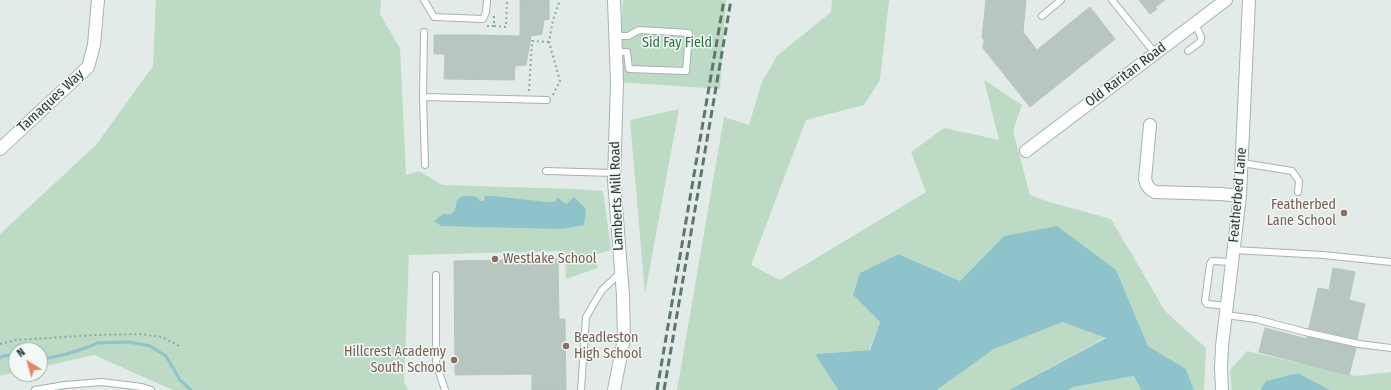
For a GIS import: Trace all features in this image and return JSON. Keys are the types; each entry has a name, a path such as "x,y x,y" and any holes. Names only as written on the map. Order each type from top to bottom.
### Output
{"street":[{"name":"Tamaques Way","path":"0,149 88,67 94,46 98,0"},
{"name":"Lamberts Mill Road","path":"614,0 617,82 614,172 624,295 624,339 614,390"},
{"name":"Old Raritan Road","path":"1026,151 1226,0"},
{"name":"Featherbed Lane","path":"1222,390 1221,358 1240,196 1249,0"},
{"path":"1150,125 1145,179 1150,189 1155,192 1240,196"}],"lane":[{"path":"424,0 434,17 483,19 486,12 487,0"},
{"path":"1042,16 1061,0"},
{"path":"1112,0 1155,53"},
{"path":"1188,51 1200,42 1202,37 1195,23"},
{"path":"615,36 628,36 639,30 689,33 686,71 629,69 627,52 616,52"},
{"path":"424,32 423,97 425,166"},
{"path":"423,97 550,98"},
{"path":"1242,163 1292,171 1298,181 1298,192"},
{"path":"546,171 614,172"},
{"path":"1391,262 1323,255 1233,256 1212,261 1210,264 1205,301 1207,304 1226,311 1305,332 1359,344 1391,348"},
{"path":"581,390 586,317 602,290 621,272"},
{"path":"436,275 436,363 445,390"},
{"path":"35,390 65,385 102,382 142,387 151,390"}],"path":[{"path":"487,26 506,27 507,0"},
{"path":"550,98 560,81 549,42 553,20 560,0"},
{"path":"494,13 494,26"},
{"path":"529,94 532,41 549,42"},
{"path":"0,344 16,340 140,334 162,338 179,346"}],"green space":[{"path":"156,0 381,0 380,14 400,48 406,175 419,171 442,185 603,191 611,250 595,255 598,268 566,279 565,251 409,255 404,383 408,390 173,390 94,355 48,365 48,342 8,342 8,374 0,376 0,234 96,145 153,66"},
{"name":"Sid Fay Field","path":"623,0 726,0 720,89 617,82"},
{"path":"832,0 889,0 880,80 864,105 806,120 751,265 780,280 926,192 911,152 944,128 999,140 984,80 1022,105 1013,131 1030,195 1046,201 1111,219 1165,311 1206,348 1204,390 1194,390 1186,369 1148,346 1116,270 1004,236 960,281 900,254 853,295 880,322 869,350 815,354 838,390 677,390 724,117 749,125 762,82 777,56 831,12"},
{"path":"679,109 645,294 630,120"},
{"path":"1063,322 1106,337 1009,390 937,390 994,349"},
{"path":"1247,351 1356,376 1391,372 1391,390 1330,390 1298,373 1266,381 1260,390 1232,390 1230,370"},
{"path":"1135,376 1141,390 1069,390 1073,387"}],"water":[{"path":"462,196 477,197 480,201 484,201 485,196 493,196 547,202 555,202 557,197 566,204 574,197 586,209 584,225 561,229 441,226 434,221 443,214 451,214 455,210 457,200"},
{"path":"1057,226 1116,270 1148,346 1186,369 1194,390 1141,390 1134,376 1073,387 1069,390 1009,390 1106,338 1063,322 994,349 937,390 838,390 815,354 870,350 880,322 853,295 860,273 899,254 960,281 1004,236"},
{"path":"1298,373 1330,390 1260,390 1266,381"}],"building":[{"path":"520,0 549,0 549,19 544,20 542,34 531,36 526,65 515,66 514,80 444,79 445,54 434,54 434,35 520,36"},
{"path":"986,0 1026,0 1023,32 1037,50 1090,7 1115,39 1030,107 983,48 984,40 982,38"},
{"path":"1139,0 1165,0 1155,7 1157,9 1150,14"},
{"path":"558,259 559,319 565,319 566,390 532,390 532,374 455,375 454,261"},
{"path":"1333,268 1355,272 1349,300 1365,304 1357,339 1309,328 1318,288 1329,290"},
{"path":"1265,328 1307,339 1307,337 1356,348 1349,375 1259,352"}],"waterway":[{"path":"48,358 67,354 97,343 129,342 150,346 166,356 180,380 191,390"},
{"path":"0,358 8,355"}],"railway":[{"path":"657,390 724,0"},
{"path":"664,390 731,0"}],"place":[{"name":"Featherbed Lane School","path":"1344,213"},
{"name":"Westlake School","path":"495,259"},
{"name":"Beadleston High School","path":"566,346"},
{"name":"Hillcrest Academy South School","path":"454,360"}]}
